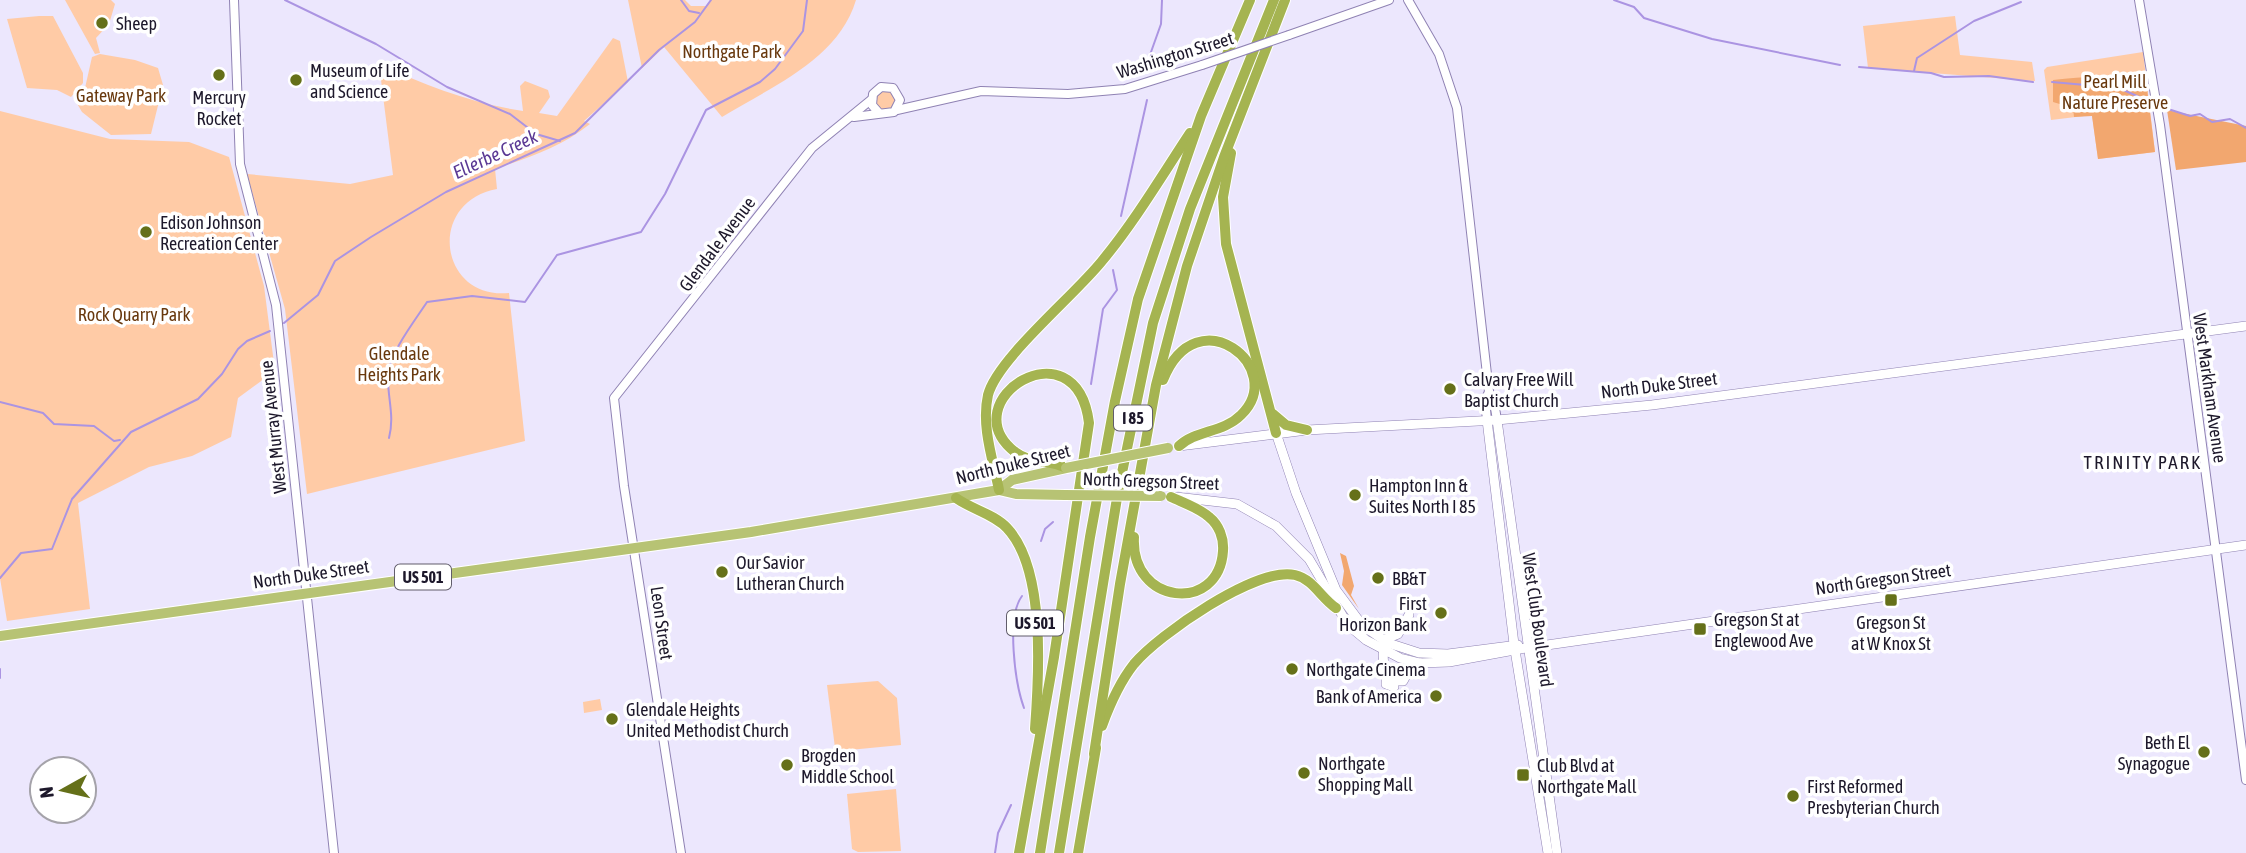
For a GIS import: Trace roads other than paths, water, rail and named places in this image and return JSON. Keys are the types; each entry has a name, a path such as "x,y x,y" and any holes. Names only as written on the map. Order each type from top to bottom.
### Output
{"highway":[{"name":"I 85","path":"1040,853 1115,401 1138,299 1201,116 1250,0"},
{"name":"I 85","path":"1059,853 1118,492 1153,323 1190,209 1273,0"},
{"path":"1149,426 1156,384 1187,266 1285,0"},
{"path":"999,490 986,413 995,378 1010,358 1091,275 1123,235 1201,116"},
{"path":"1239,120 1223,197 1226,244 1276,433"},
{"name":"US 501","path":"1077,853 1149,426 1163,382 1178,353 1194,343 1207,340 1220,341 1235,348 1251,368 1254,386 1249,404 1232,423 1188,438 1173,447"},
{"path":"1030,785 1054,657 1089,423 1080,393 1066,380 1042,373 1021,378 1009,388 1001,402 998,414 1001,433 1010,447 1022,456 1056,463 1066,468"},
{"path":"1273,414 1286,425 1307,430"},
{"name":"North Duke Street","path":"0,636 761,530 999,490 1012,480 1173,447"},
{"name":"North Gregson Street","path":"999,490 1016,494 1166,497"},
{"path":"1132,523 1137,565 1154,587 1181,594 1207,584 1222,561 1224,546 1219,531 1209,517 1166,497"},
{"name":"US 501","path":"956,498 1006,526 1025,558 1033,600 1038,673 1030,785 1018,853"},
{"path":"1094,754 1113,697 1128,671 1156,641 1191,617 1252,583 1288,574 1307,580 1324,600 1336,608"}],"main road":[{"name":"North Duke Street","path":"1173,447 1307,430 1492,420 1652,405 2246,326"},
{"name":"West Club Boulevard","path":"1492,420 1519,648 1548,853"},
{"name":"North Gregson Street","path":"1276,433 1296,493 1336,590 1355,618 1383,645 1430,654 1519,648"},
{"name":"North Gregson Street","path":"1166,497 1226,501 1259,515 1301,549 1348,625 1420,663 1449,662 1519,648 2246,545"},
{"path":"1409,615 1401,624 1398,634 1383,645 1382,659 1387,684 1403,681 1409,670 1420,663"},
{"name":"West Club Boulevard","path":"1519,648 1557,853"},
{"path":"1541,818 1547,833 1555,840"}],"street":[{"name":"West Murray Avenue","path":"234,0 240,164 276,305 334,853"},
{"name":"Washington Street","path":"897,110 996,89 1068,94 1106,92 1141,85 1389,0"},
{"name":"West Club Boulevard","path":"1408,0 1439,54 1457,108 1489,392 1494,402 1492,420"},
{"name":"West Markham Avenue","path":"2139,0 2148,46 2246,780"},
{"path":"879,113 872,99 875,91 884,86 922,104"},
{"path":"851,117 879,113 887,115 897,110 899,94"},
{"name":"Glendale Avenue","path":"614,398 812,148 872,99"},
{"name":"Leon Street","path":"614,398 614,419 681,853"}],"waterway":[{"path":"285,0 376,44 447,87 510,114 536,134 560,141"},
{"path":"681,0 689,11 699,13"},
{"name":"Ellerbe Creek","path":"284,323 318,295 335,261 371,237 446,192 575,133 659,50 695,22 711,0"},
{"path":"389,438 390,366 404,337 427,302 472,296 525,302 557,255 641,232 665,194 706,110 760,82 775,69 803,31 807,0"},
{"path":"1146,66 1161,24 1162,0"},
{"path":"1614,0 1634,7 1644,18 1712,39 1840,65"},
{"path":"1914,71 1917,58 1974,21 2021,2"},
{"path":"1859,67 1931,73 1944,77 1989,76 2033,82"},
{"path":"2052,82 2119,88 2146,100"},
{"path":"1121,216 1147,100"},
{"path":"2168,109 2190,116 2200,114 2212,122 2230,119 2246,128"},
{"path":"1091,384 1103,309 1117,290 1113,270"},
{"name":"Ellerbe Creek","path":"0,578 21,553 52,549 72,499 131,432 198,399 222,374 238,349 247,341 270,331"},
{"path":"0,402 43,413 54,424 94,426 114,441 120,440"},
{"path":"1041,541 1045,529 1053,522"},
{"path":"1022,596 1017,606 1013,634 1015,667 1024,708"},
{"name":"Ellerbe Creek","path":"0,669 0,678"},
{"path":"995,853 998,833 1011,805"}],"place":[{"name":"Sheep","path":"102,23"},
{"name":"Mercury Rocket","path":"219,75"},
{"name":"Museum of Life and Science","path":"296,80"},
{"name":"Edison Johnson Recreation Center","path":"146,232"},
{"name":"Calvary Free Will Baptist Church","path":"1450,389"},
{"name":"Hampton Inn & Suites North I 85","path":"1355,495"},
{"name":"Our Savior Lutheran Church","path":"722,572"},
{"name":"BB&T","path":"1378,578"},
{"name":"Gregson St at W Knox St","path":"1891,600"},
{"name":"First Horizon Bank","path":"1441,613"},
{"name":"Gregson St at Englewood Ave","path":"1700,629"},
{"name":"Northgate Cinema","path":"1292,669"},
{"name":"Bank of America","path":"1436,696"},
{"name":"Glendale Heights United Methodist Church","path":"612,719"},
{"name":"Beth El Synagogue","path":"2204,752"},
{"name":"Brogden Middle School","path":"787,765"},
{"name":"Northgate Shopping Mall","path":"1304,773"},
{"name":"Club Blvd at Northgate Mall","path":"1523,775"},
{"name":"First Reformed Presbyterian Church","path":"1793,796"}],"district":[{"name":"TRINITY PARK","path":"2143,462"}],"park label":[{"name":"Northgate Park","path":"732,51"},
{"name":"Pearl Mill Nature Preserve","path":"2115,91"},
{"name":"Gateway Park","path":"121,95"},
{"name":"Rock Quarry Park","path":"134,314"},
{"name":"Glendale Heights Park","path":"399,363"}]}
